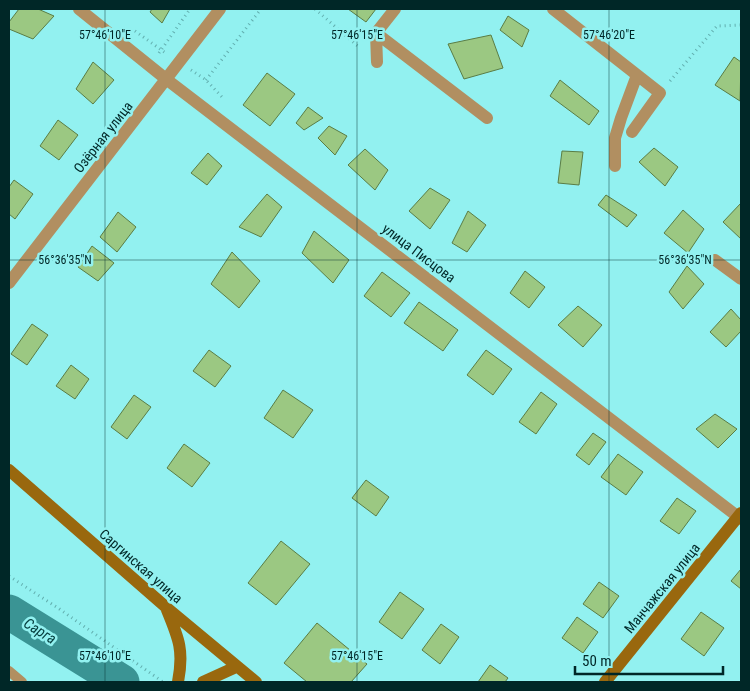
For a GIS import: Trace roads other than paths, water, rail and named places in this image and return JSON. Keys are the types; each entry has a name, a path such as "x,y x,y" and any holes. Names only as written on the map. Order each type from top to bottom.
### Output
{"street":[{"name":"улица Писцова","path":"79,9 166,79 740,517"},
{"name":"Озёрная улица","path":"9,283 220,9"},
{"path":"377,62 376,33 395,9"},
{"path":"553,9 660,93 632,132"},
{"path":"376,33 487,118"},
{"path":"615,166 615,138 636,75"},
{"path":"715,260 741,279"},
{"name":"Саргинская улица","path":"9,470 167,608 256,682"},
{"name":"Манчажская улица","path":"606,682 740,517"},
{"path":"167,608 179,639 182,663 178,682"},
{"path":"203,682 236,667"}],"lane":[{"path":"9,671 22,682"}],"waterway":[{"name":"Сарга","path":"9,612 122,682"}]}
